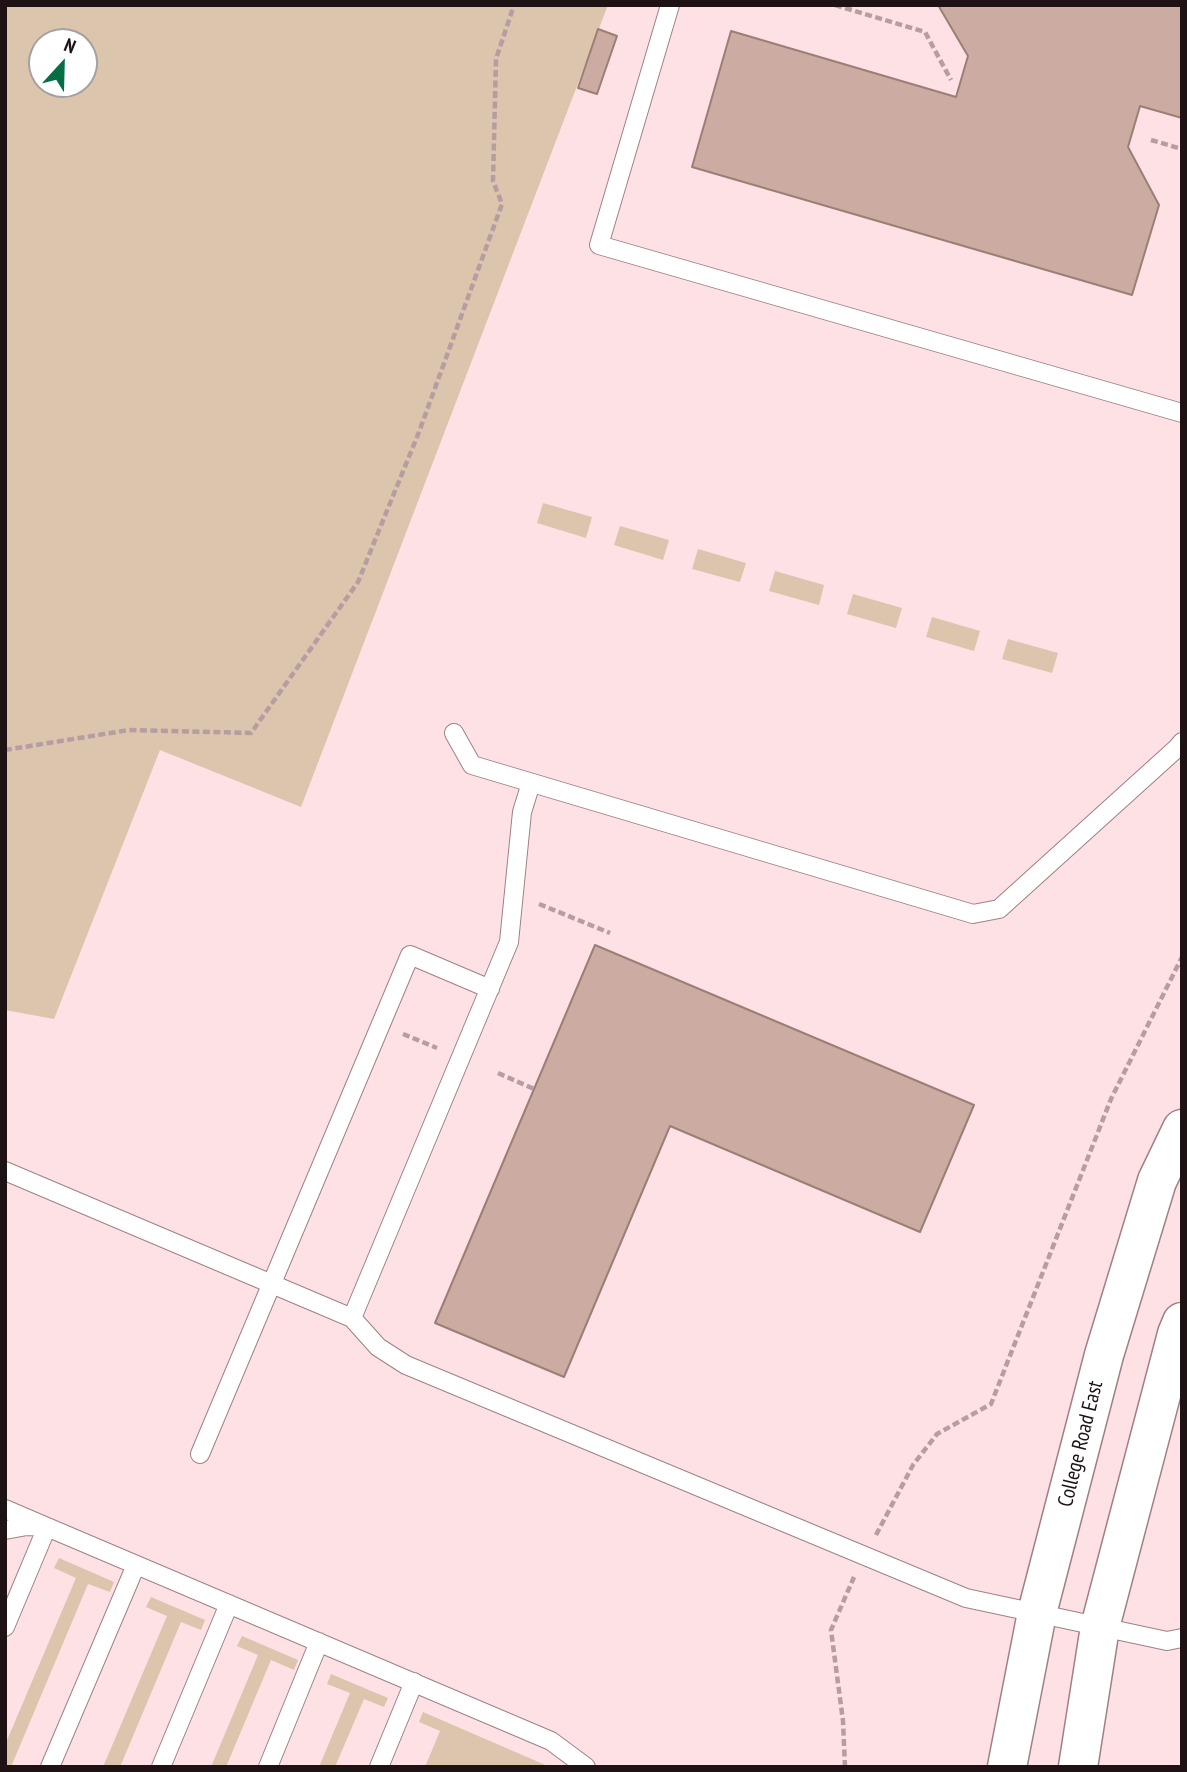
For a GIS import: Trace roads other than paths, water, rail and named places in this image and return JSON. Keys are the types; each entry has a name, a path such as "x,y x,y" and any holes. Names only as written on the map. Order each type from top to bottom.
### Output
{"street":[{"name":"College Road East","path":"1007,1767 1037,1613 1104,1355 1157,1181 1182,1129"},
{"path":"1078,1767 1100,1626 1182,1322"}],"lane":[{"path":"670,5 599,245 1182,414"},
{"path":"454,733 472,765 972,914 999,909 1182,742"},
{"path":"352,1318 509,942 522,812 531,783"},
{"path":"200,1454 411,955 490,989"},
{"path":"5,1171 352,1318 378,1347 406,1365 966,1598 1167,1641 1182,1638"},
{"path":"5,1509 551,1741 586,1767"},
{"path":"5,1530 27,1526 47,1527"},
{"path":"5,1627 47,1527"},
{"path":"50,1767 136,1565"},
{"path":"160,1767 229,1604"},
{"path":"268,1767 319,1642"},
{"path":"379,1767 414,1682"}]}
